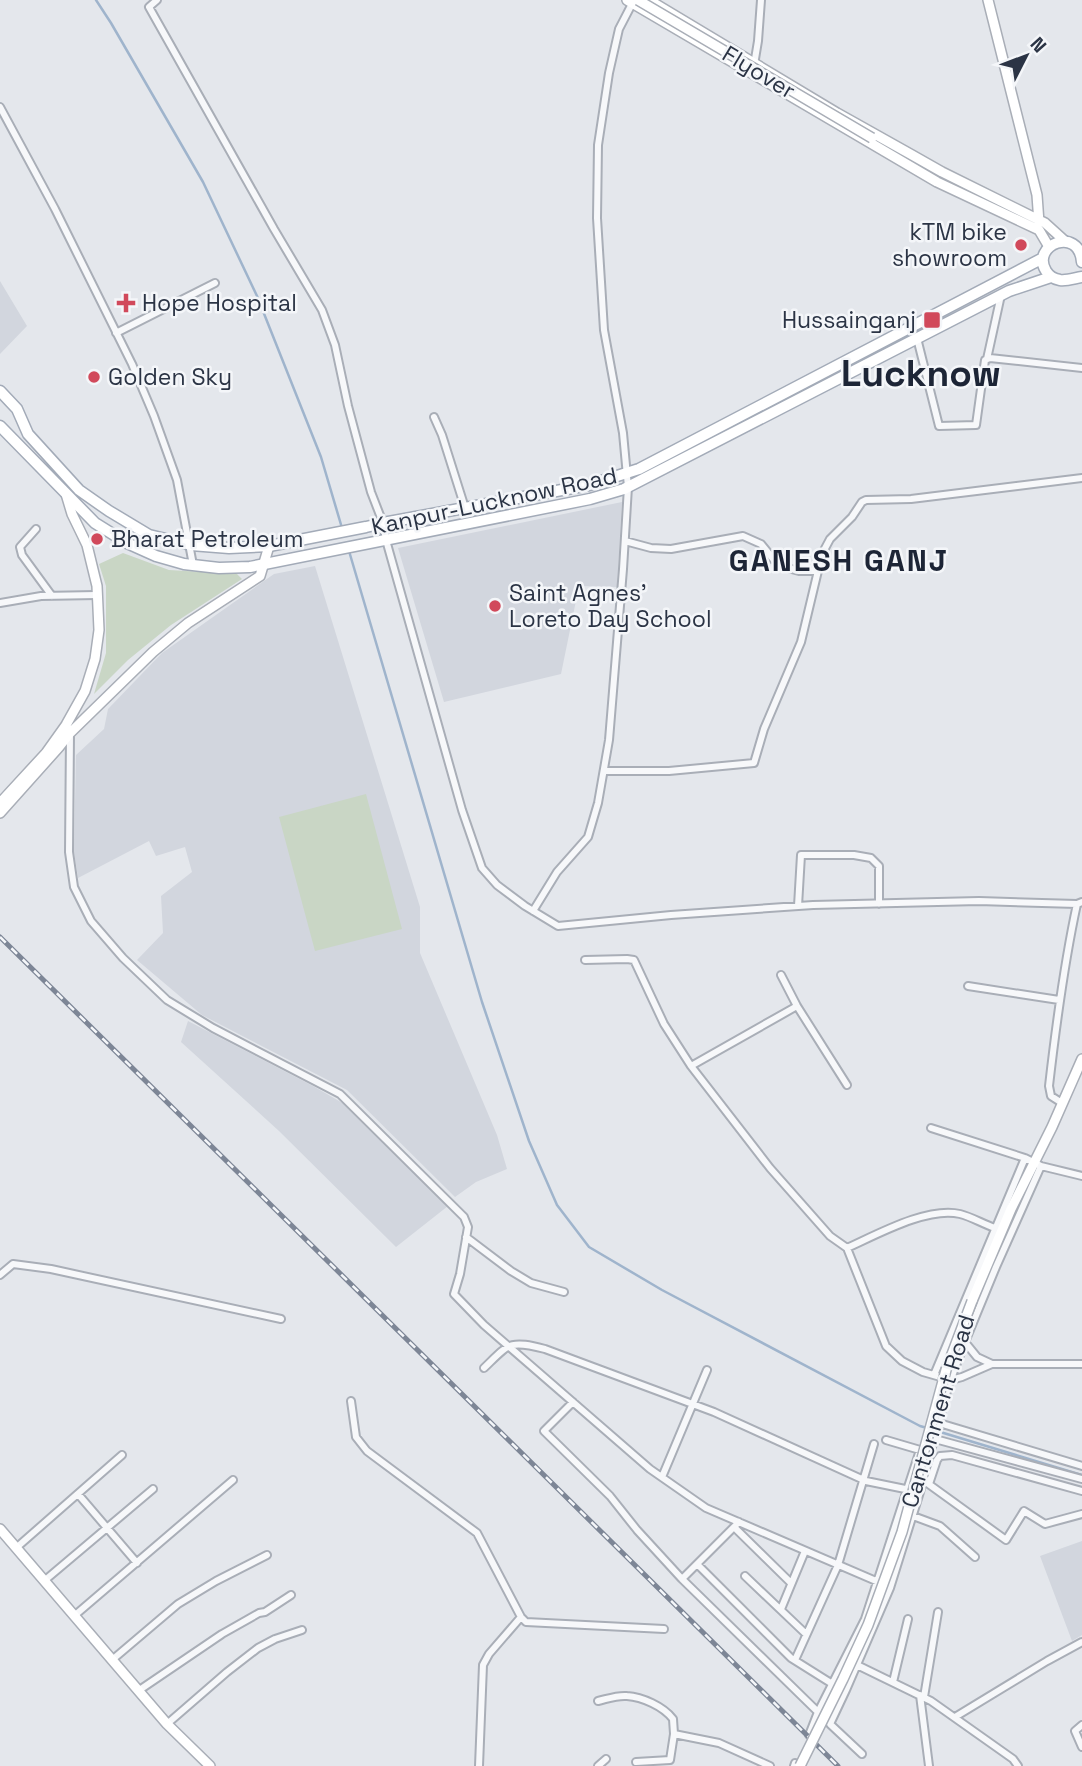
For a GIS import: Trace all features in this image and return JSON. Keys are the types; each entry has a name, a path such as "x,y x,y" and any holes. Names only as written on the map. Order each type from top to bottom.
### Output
{"main road":[{"path":"649,0 898,147 1039,225"},
{"path":"988,0 1036,189 1039,225 1049,247"},
{"path":"633,1 937,182 1039,225 1045,223 1074,245 1079,251 1082,263 1077,278 1061,281 1051,277 1044,268 1043,258 1049,247 1054,243 1074,245"},
{"name":"Flyover","path":"633,1 876,141 892,156"},
{"name":"Flyover","path":"876,141 898,147"},
{"name":"Kanpur-Lucknow Road","path":"0,391 17,408 28,434 79,490 149,535 191,545 229,548 268,546 589,485 627,474 1043,258"},
{"name":"Kanpur-Lucknow Road","path":"0,425 95,523 127,543 156,556 193,565 250,567 590,499 628,487 1001,295 1051,277"},
{"path":"734,420 740,430"},
{"path":"10,436 23,424"},
{"path":"0,803 62,732 85,691 95,659 99,630 97,586 87,545 66,494"},
{"path":"0,813 70,733 153,652 188,623 260,576 268,546"},
{"name":"Cantonment Road","path":"796,1765 843,1679 868,1625 902,1532 946,1370 959,1335 1012,1209 1038,1165 1082,1059"},
{"path":"0,1530 167,1724 210,1766"}],"street":[{"path":"144,0 322,310 335,345 371,492 383,523 462,810 482,868 497,885 558,926 798,906 979,901 1080,903 1066,954 1049,1086 1051,1096 1062,1103"},
{"path":"149,7 156,0"},
{"path":"751,73 755,63 761,0"},
{"path":"534,911 556,872 588,836 598,803 609,740 628,487 623,433 604,330 597,218 598,145 619,29 633,1"},
{"path":"0,107 55,209 132,364 154,416 177,480 193,565"},
{"path":"116,333 215,283"},
{"path":"917,338 939,426 976,425 985,360 988,359 1001,295"},
{"path":"988,359 1082,368"},
{"path":"434,417 465,508"},
{"path":"604,771 669,771 754,763 764,729 801,642 822,554 830,539 852,517 862,502 911,499 1082,478"},
{"path":"36,529 20,547 22,555 52,596"},
{"path":"625,541 651,548 671,549 743,536 761,544 774,560 784,567 799,571 817,571"},
{"path":"0,603 41,596 97,595"},
{"path":"70,733 69,852 74,887 91,921 123,958 167,1000 213,1028 340,1094 464,1217 468,1227 467,1237 454,1294 484,1325 650,1469 706,1508 736,1524 890,1587"},
{"path":"798,906 801,855 854,855 871,858 879,866 878,904"},
{"path":"585,960 634,960 664,1024 691,1066 770,1168 830,1236 847,1248 886,1346 902,1361 923,1372 951,1380 992,1364 1082,1364"},
{"path":"781,975 797,1006 848,1086"},
{"path":"968,986 1059,1000"},
{"path":"691,1066 797,1006"},
{"path":"931,1128 1025,1158 1038,1165 1082,1176"},
{"path":"926,1482 959,1335 995,1228 1025,1158"},
{"path":"934,1375 996,1267 1038,1165"},
{"path":"847,1248 907,1221 941,1212 959,1214 995,1228"},
{"path":"467,1237 531,1283 564,1292"},
{"path":"1,1271 13,1264 51,1269 281,1319"},
{"path":"959,1335 977,1357 992,1364"},
{"path":"484,1368 508,1346 523,1343 545,1349 714,1412 863,1480 920,1492"},
{"path":"662,1477 707,1370"},
{"path":"351,1401 356,1437 367,1451 477,1533 526,1622 664,1629"},
{"path":"573,1402 544,1430 610,1496 682,1579 818,1712"},
{"path":"939,1423 1082,1466"},
{"path":"934,1439 1082,1479"},
{"path":"809,1735 865,1619 920,1450 886,1440"},
{"path":"795,1660 838,1565 874,1444"},
{"path":"16,1548 122,1455"},
{"path":"862,1754 830,1724 890,1587 920,1492 940,1456 952,1455 1082,1491"},
{"path":"74,1616 233,1480"},
{"path":"926,1482 1006,1540 1024,1511 1045,1524 1082,1514"},
{"path":"44,1581 153,1489"},
{"path":"78,1494 137,1563"},
{"path":"913,1516 940,1526 975,1557"},
{"path":"682,1579 736,1524"},
{"path":"736,1524 792,1583"},
{"path":"781,1609 805,1551"},
{"path":"112,1661 178,1604 216,1580 267,1555"},
{"path":"697,1564 795,1660 846,1691"},
{"path":"745,1576 806,1634"},
{"path":"138,1691 222,1634 291,1595"},
{"path":"929,1766 922,1696 938,1612"},
{"path":"479,1766 483,1665 489,1654 521,1617"},
{"path":"893,1682 908,1619"},
{"path":"167,1724 258,1648 302,1630"},
{"path":"955,1717 1082,1642"},
{"path":"845,1658 922,1696 1013,1759 1018,1766"},
{"path":"598,1700 627,1696 661,1707 673,1719 670,1760 636,1762"},
{"path":"1082,1725 1075,1731 1082,1747"},
{"path":"674,1734 719,1743 770,1766"},
{"path":"598,1766 606,1759"}],"shaded area":[{"path":"0,281 27,326 0,354"},
{"name":"Saint Agnes' Loreto Day School","path":"622,502 617,587 579,586 561,674 444,702 398,548"},
{"path":"315,566 420,907 420,953 497,1135 507,1169 476,1182 455,1197 347,1090 202,1015 137,960 163,933 161,896 192,872 185,847 156,856 149,841 78,878 74,852 76,755 104,729 108,709 162,653 274,574"},
{"path":"188,1021 346,1105 448,1206 396,1247 279,1131 181,1042"},
{"path":"1082,1541 1082,1635 1072,1641 1040,1556"}],"green space":[{"path":"123,553 169,570 237,574 242,579 171,625 128,660 94,694 106,653 106,586 99,564"},
{"path":"366,794 402,929 315,951 279,817"}],"waterway":[{"path":"96,0 203,182 257,296 321,457 342,528"},
{"path":"349,551 482,1002 529,1141 557,1205 589,1247 662,1290 927,1428"},
{"path":"937,1431 1082,1475"}],"railway":[{"path":"0,937 838,1766"}],"place":[{"name":"kTM bike showroom","path":"1021,245"},
{"name":"Hope Hospital","path":"126,303"},
{"name":"Hussainganj","path":"932,320"},
{"name":"Golden Sky","path":"94,377"},
{"name":"Bharat Petroleum","path":"97,539"},
{"name":"Saint Agnes' Loreto Day School","path":"495,606"}],"district":[{"name":"Lucknow","path":"921,373"},
{"name":"GANESH GANJ","path":"839,560"}]}
